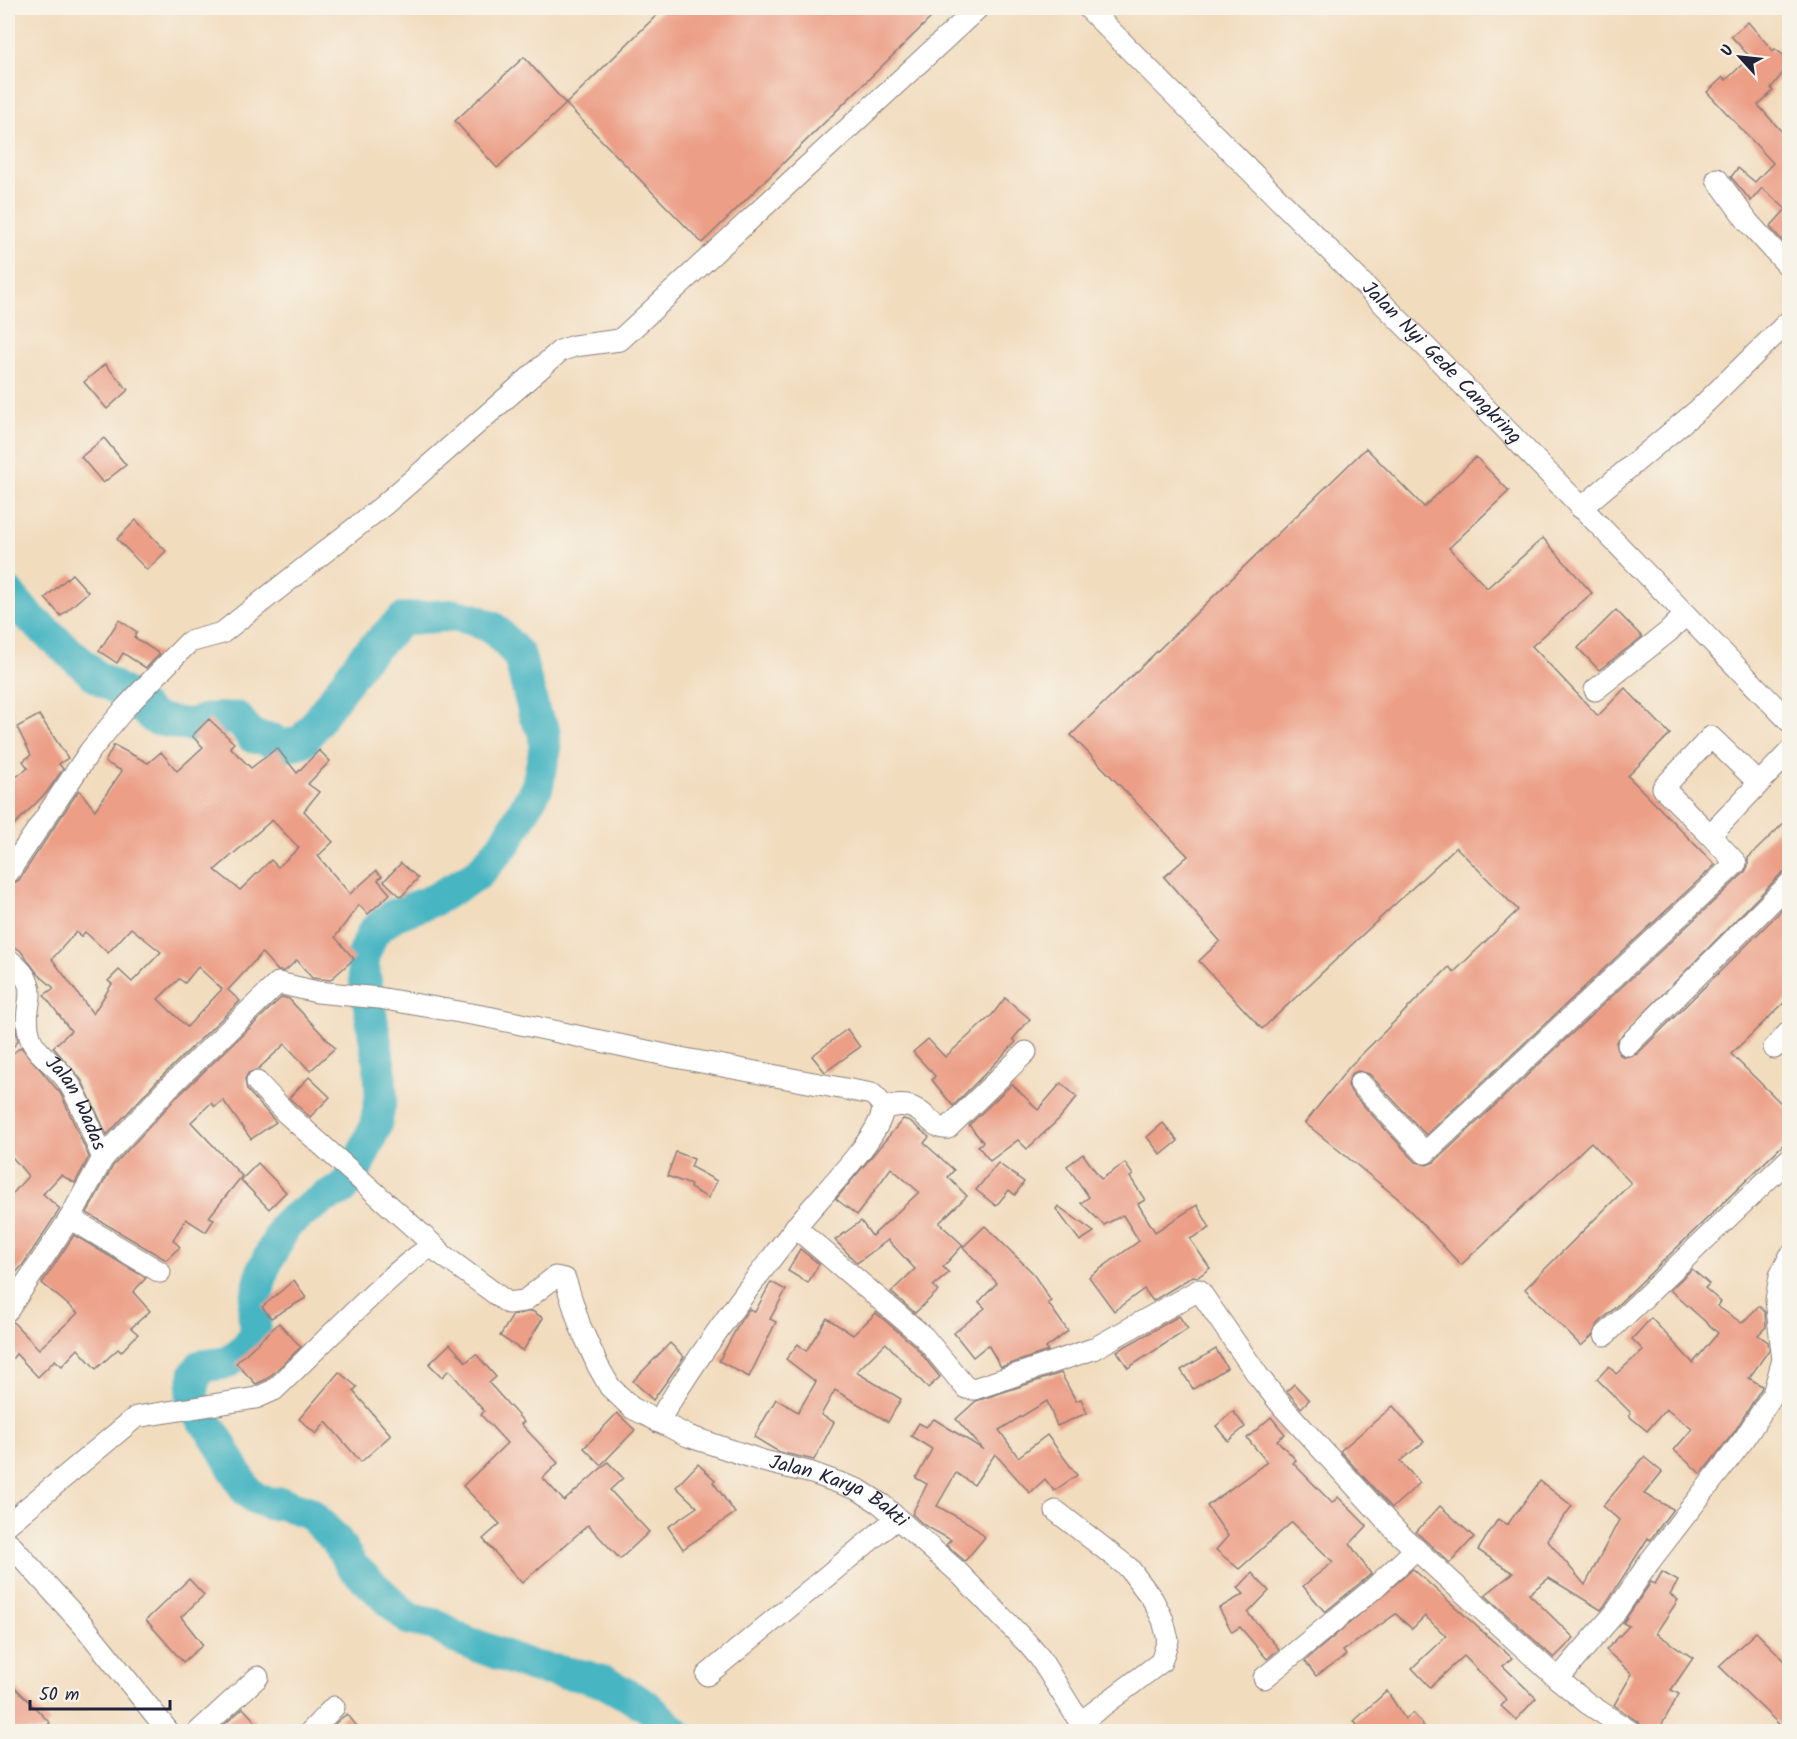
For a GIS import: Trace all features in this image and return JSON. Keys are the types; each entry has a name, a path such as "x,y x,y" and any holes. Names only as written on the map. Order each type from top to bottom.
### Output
{"street":[{"path":"8,873 90,751 126,707 189,642 222,633 384,505 560,351 574,346 620,340 641,323 978,8"},
{"name":"Jalan Nyi Gede Cangkring","path":"1088,8 1429,350 1685,615 1785,709"},
{"path":"1717,179 1753,228 1790,268"},
{"path":"1581,508 1699,409 1790,320"},
{"path":"1595,690 1668,632 1685,615"},
{"path":"1360,1083 1425,1153 1736,863 1663,788 1711,737 1759,783"},
{"path":"1710,835 1790,751"},
{"path":"1628,1045 1790,883"},
{"name":"Jalan Wadas","path":"8,959 23,974 32,990 27,1024 33,1043 65,1076 74,1090 103,1158 70,1218 8,1310"},
{"path":"103,1158 166,1090 274,985 379,998 488,1017 675,1057 872,1094 881,1103 883,1109 872,1136 795,1227 731,1310 679,1386 658,1422"},
{"path":"1773,1048 1790,1031"},
{"path":"883,1109 898,1104 911,1106 940,1128 948,1128 1026,1052"},
{"path":"256,1082 338,1160 364,1180 394,1212 439,1250"},
{"path":"1605,1335 1790,1158"},
{"path":"70,1218 160,1272"},
{"path":"795,1227 924,1337 966,1388 974,1389 1092,1349 1199,1290 1258,1377 1397,1532 1558,1679 1587,1703 1631,1731"},
{"path":"8,1524 128,1422 147,1414 256,1398 274,1390 419,1253 430,1248 439,1250"},
{"name":"Jalan Karya Bakti","path":"439,1250 476,1281 508,1302 524,1301 555,1277 568,1283 580,1326 610,1387 632,1408 688,1436 763,1461 812,1473 859,1490 957,1571 1028,1644 1040,1658 1083,1727"},
{"path":"1558,1679 1615,1613 1650,1561 1745,1438 1773,1394 1783,1360 1776,1300 1780,1276 1790,1256"},
{"path":"1056,1511 1129,1568 1153,1600 1163,1620 1168,1640 1161,1662 1083,1727"},
{"path":"707,1675 896,1519"},
{"path":"8,1542 84,1626 169,1731"},
{"path":"1264,1678 1373,1588 1416,1549"},
{"path":"198,1731 258,1677"},
{"path":"310,1731 334,1707"}],"building":[{"path":"664,8 941,8 702,243 566,104"},
{"path":"1748,22 1773,51 1775,49 1790,60 1790,64 1771,88 1773,91 1758,105 1790,141 1790,249 1770,227 1786,209 1762,188 1751,201 1731,177 1738,168 1755,182 1773,163 1707,92 1723,77 1726,80 1750,57 1731,36"},
{"path":"524,57 566,104 497,168 455,121"},
{"path":"105,364 128,390 107,409 84,382"},
{"path":"104,438 126,465 103,483 81,457"},
{"path":"1366,448 1424,507 1476,457 1509,491 1449,548 1487,588 1543,538 1592,593 1532,646 1598,716 1625,688 1670,734 1628,776 1715,865 1426,1135 1369,1074 1358,1071 1351,1074 1348,1085 1351,1092 1416,1162 1427,1165 1434,1162 1745,872 1748,858 1790,817 1790,871 1781,874 1616,1042 1619,1054 1624,1057 1637,1054 1790,902 1790,997 1731,1054 1790,1112 1790,1138 1596,1326 1593,1335 1581,1346 1525,1289 1631,1183 1591,1142 1461,1265 1400,1200 1305,1123 1350,1066 1449,967 1454,972 1518,910 1456,847 1262,1029 1199,961 1220,941 1164,877 1188,856 1071,735"},
{"path":"136,520 166,551 147,570 117,539"},
{"path":"72,574 88,592 61,616 45,598"},
{"path":"1616,610 1642,637 1599,670 1578,648"},
{"path":"119,620 137,632 134,637 160,654 146,668 123,653 117,663 99,651"},
{"path":"39,715 68,758 59,764 63,769 47,792 8,831 8,783 28,768 23,761 31,755 17,727"},
{"path":"209,719 234,743 230,747 251,768 277,748 297,773 319,750 330,761 308,784 319,792 304,811 333,842 318,856 350,894 376,871 382,876 378,880 390,894 368,914 359,905 335,937 354,959 330,980 312,978 297,960 285,971 278,971 262,953 228,990 240,1001 157,1081 107,1135 82,1081 53,1047 71,1031 44,995 54,988 38,974 20,950 8,944 8,886 19,880 79,790 95,810 122,771 105,762 114,745 148,763 161,752 177,771 203,747 192,736","holes":["272,820 299,848 278,867 271,860 240,890 215,870","131,928 161,952 132,982 119,970 108,981 112,984 93,1014 52,959 76,932 81,937 85,932 108,953","198,967 222,989 187,1027 158,999 179,979 185,983"]},
{"path":"401,863 418,878 401,897 384,881"},
{"path":"282,997 289,999 335,1048 310,1071 285,1044 257,1070 248,1073 245,1079 247,1090 276,1122 251,1139 223,1100 215,1107 211,1103 191,1122 242,1176 209,1217 214,1219 206,1232 186,1219 173,1240 180,1247 166,1260 87,1213 113,1166 175,1099"},
{"path":"1005,998 1030,1019 1013,1039 1016,1042 953,1106 932,1080 935,1076 913,1052 928,1039 945,1057 992,1015"},
{"path":"8,1017 15,1023 18,1041 8,1053"},
{"path":"847,1029 860,1047 825,1072 812,1056"},
{"path":"21,1047 61,1094 89,1157 75,1183 61,1175 43,1194 60,1209 22,1266 8,1281 8,1199 28,1176 8,1152 8,1057"},
{"path":"309,1077 330,1097 310,1117 289,1098"},
{"path":"1061,1083 1077,1097 1059,1119 1027,1149 1018,1140 990,1161 978,1146 983,1142 969,1125 1012,1084 1038,1110"},
{"path":"903,1119 910,1121 929,1137 924,1143 954,1170 948,1177 967,1196 939,1223 963,1245 943,1267 949,1273 933,1286 938,1291 915,1313 891,1292 915,1269 888,1240 857,1263 835,1240 861,1221 872,1236 919,1192 891,1168 857,1215 836,1199"},
{"path":"1163,1123 1178,1141 1161,1155 1147,1137"},
{"path":"676,1152 694,1159 691,1167 717,1181 708,1198 690,1188 691,1185 667,1176"},
{"path":"1083,1154 1101,1179 1125,1163 1133,1175 1130,1177 1145,1200 1138,1204 1155,1232 1197,1205 1210,1228 1190,1239 1210,1268 1153,1301 1144,1289 1114,1311 1089,1277 1139,1241 1123,1215 1104,1225 1081,1203 1089,1197 1067,1166"},
{"path":"258,1163 286,1192 269,1209 241,1180"},
{"path":"998,1163 1024,1182 1015,1195 1009,1190 996,1206 976,1190"},
{"path":"1058,1206 1094,1232 1080,1241 1056,1209"},
{"path":"985,1226 1032,1272 1051,1301 1048,1303 1068,1331 1046,1348 1048,1351 1001,1367 988,1345 973,1357 954,1333 985,1308 979,1302 997,1283 963,1247"},
{"path":"74,1235 146,1278 133,1292 150,1311 131,1328 138,1334 121,1352 118,1349 96,1369 78,1349 62,1366 55,1360 38,1377 16,1354 8,1364 8,1323 13,1322 39,1349 78,1313 42,1283"},
{"path":"800,1249 819,1264 808,1283 788,1271"},
{"path":"1692,1269 1709,1284 1705,1288 1721,1302 1717,1306 1742,1323 1759,1306 1765,1312 1766,1327 1758,1335 1768,1342 1769,1350 1749,1378 1762,1386 1761,1389 1735,1431 1701,1474 1674,1450 1692,1429 1666,1409 1647,1431 1629,1416 1631,1413 1597,1379 1609,1366 1616,1374 1643,1350 1632,1339 1651,1318 1693,1363 1718,1333 1670,1290"},
{"path":"294,1280 306,1298 271,1318 262,1307"},
{"path":"771,1282 786,1290 770,1319 776,1322 749,1377 719,1361 741,1320 749,1309 755,1312"},
{"path":"532,1311 543,1318 523,1351 500,1336 513,1315"},
{"path":"876,1313 915,1346 940,1377 928,1388 886,1343 856,1372 901,1399 888,1422 835,1390 821,1415 834,1422 814,1460 779,1452 754,1437 776,1399 798,1412 816,1382 786,1359 798,1344 806,1351 827,1318 853,1335"},
{"path":"1179,1316 1188,1329 1128,1368 1117,1351"},
{"path":"279,1323 301,1347 267,1379 256,1384 236,1363"},
{"path":"670,1343 684,1357 653,1400 633,1381"},
{"path":"450,1344 466,1362 476,1354 496,1377 489,1383 524,1422 521,1424 558,1463 543,1478 564,1501 608,1462 623,1478 610,1490 649,1532 620,1559 588,1525 522,1583 483,1539 500,1524 463,1486 507,1443 481,1415 484,1411 449,1370 442,1377 429,1364"},
{"path":"1216,1349 1227,1368 1193,1389 1181,1370"},
{"path":"339,1372 357,1387 353,1391 391,1435 361,1462 326,1422 316,1434 299,1419"},
{"path":"1061,1373 1076,1401 1081,1399 1087,1413 1057,1426 1047,1401 999,1430 1018,1457 1047,1435 1077,1475 1054,1491 1045,1479 1030,1493 995,1454 974,1485 956,1473 937,1506 972,1525 985,1537 965,1561 946,1545 951,1540 924,1525 912,1514 927,1484 916,1478 932,1449 911,1436 919,1423 926,1427 934,1419 984,1450 956,1419 976,1401"},
{"path":"1294,1384 1309,1400 1301,1408 1287,1391"},
{"path":"1393,1406 1424,1442 1400,1461 1420,1483 1392,1508 1340,1451"},
{"path":"1233,1411 1245,1427 1228,1441 1216,1426"},
{"path":"617,1413 635,1430 601,1465 584,1448"},
{"path":"1271,1417 1285,1434 1277,1440 1296,1460 1293,1463 1332,1503 1338,1497 1367,1526 1350,1544 1371,1574 1325,1612 1303,1586 1333,1562 1292,1522 1239,1569 1216,1550 1228,1536 1207,1506 1267,1462 1247,1438"},
{"path":"1644,1457 1662,1472 1644,1494 1673,1509 1650,1540 1648,1538 1601,1610 1549,1578 1529,1594 1574,1638 1554,1658 1485,1595 1513,1573 1478,1550 1498,1519 1507,1525 1540,1481 1572,1506 1547,1540 1585,1585 1619,1520 1603,1506"},
{"path":"698,1464 715,1480 713,1482 735,1513 683,1549 668,1527 697,1507 676,1487"},
{"path":"1440,1506 1474,1537 1450,1563 1416,1532"},
{"path":"1413,1569 1512,1658 1503,1666 1536,1698 1516,1720 1501,1706 1507,1700 1464,1656 1430,1687 1412,1668 1446,1636 1425,1616 1412,1629 1396,1614 1343,1651 1346,1655 1316,1676 1305,1661"},
{"path":"1662,1572 1678,1581 1670,1595 1678,1600 1656,1633 1693,1658 1671,1690 1679,1694 1658,1731 1644,1731 1638,1722 1614,1705 1632,1674 1606,1650 1629,1626 1623,1623 1651,1582 1655,1584"},
{"path":"1252,1573 1269,1591 1248,1613 1279,1649 1267,1659 1240,1627 1232,1632 1219,1608 1244,1594 1238,1588"},
{"path":"189,1579 204,1595 181,1617 203,1645 183,1662 146,1620"},
{"path":"1756,1632 1790,1666 1790,1731 1786,1731 1719,1666"},
{"path":"8,1680 50,1723 41,1731 13,1731 8,1726"},
{"path":"1387,1691 1405,1719 1413,1713 1428,1731 1361,1731 1354,1721"},
{"path":"243,1708 264,1731 217,1731"},
{"path":"347,1714 361,1731 328,1731 339,1720"}],"waterway":[{"path":"8,593 27,615 96,676 127,695 155,719 188,725 209,719 237,718 253,737 273,740 277,748 303,741 364,657 403,619 454,615 472,619 493,628 519,655 535,716 544,731 545,750 537,787 506,842 478,874 434,900 394,915 373,932 362,959 380,1071 381,1098 375,1127 353,1176 342,1190 325,1197 286,1224 263,1269 254,1308 255,1332 248,1347 227,1363 201,1366 195,1374 192,1396 198,1412 216,1437 246,1490 255,1498 270,1504 281,1503 308,1512 336,1540 352,1566 409,1619 436,1625 456,1638 534,1667 584,1676 606,1683 647,1706 675,1732"}]}
